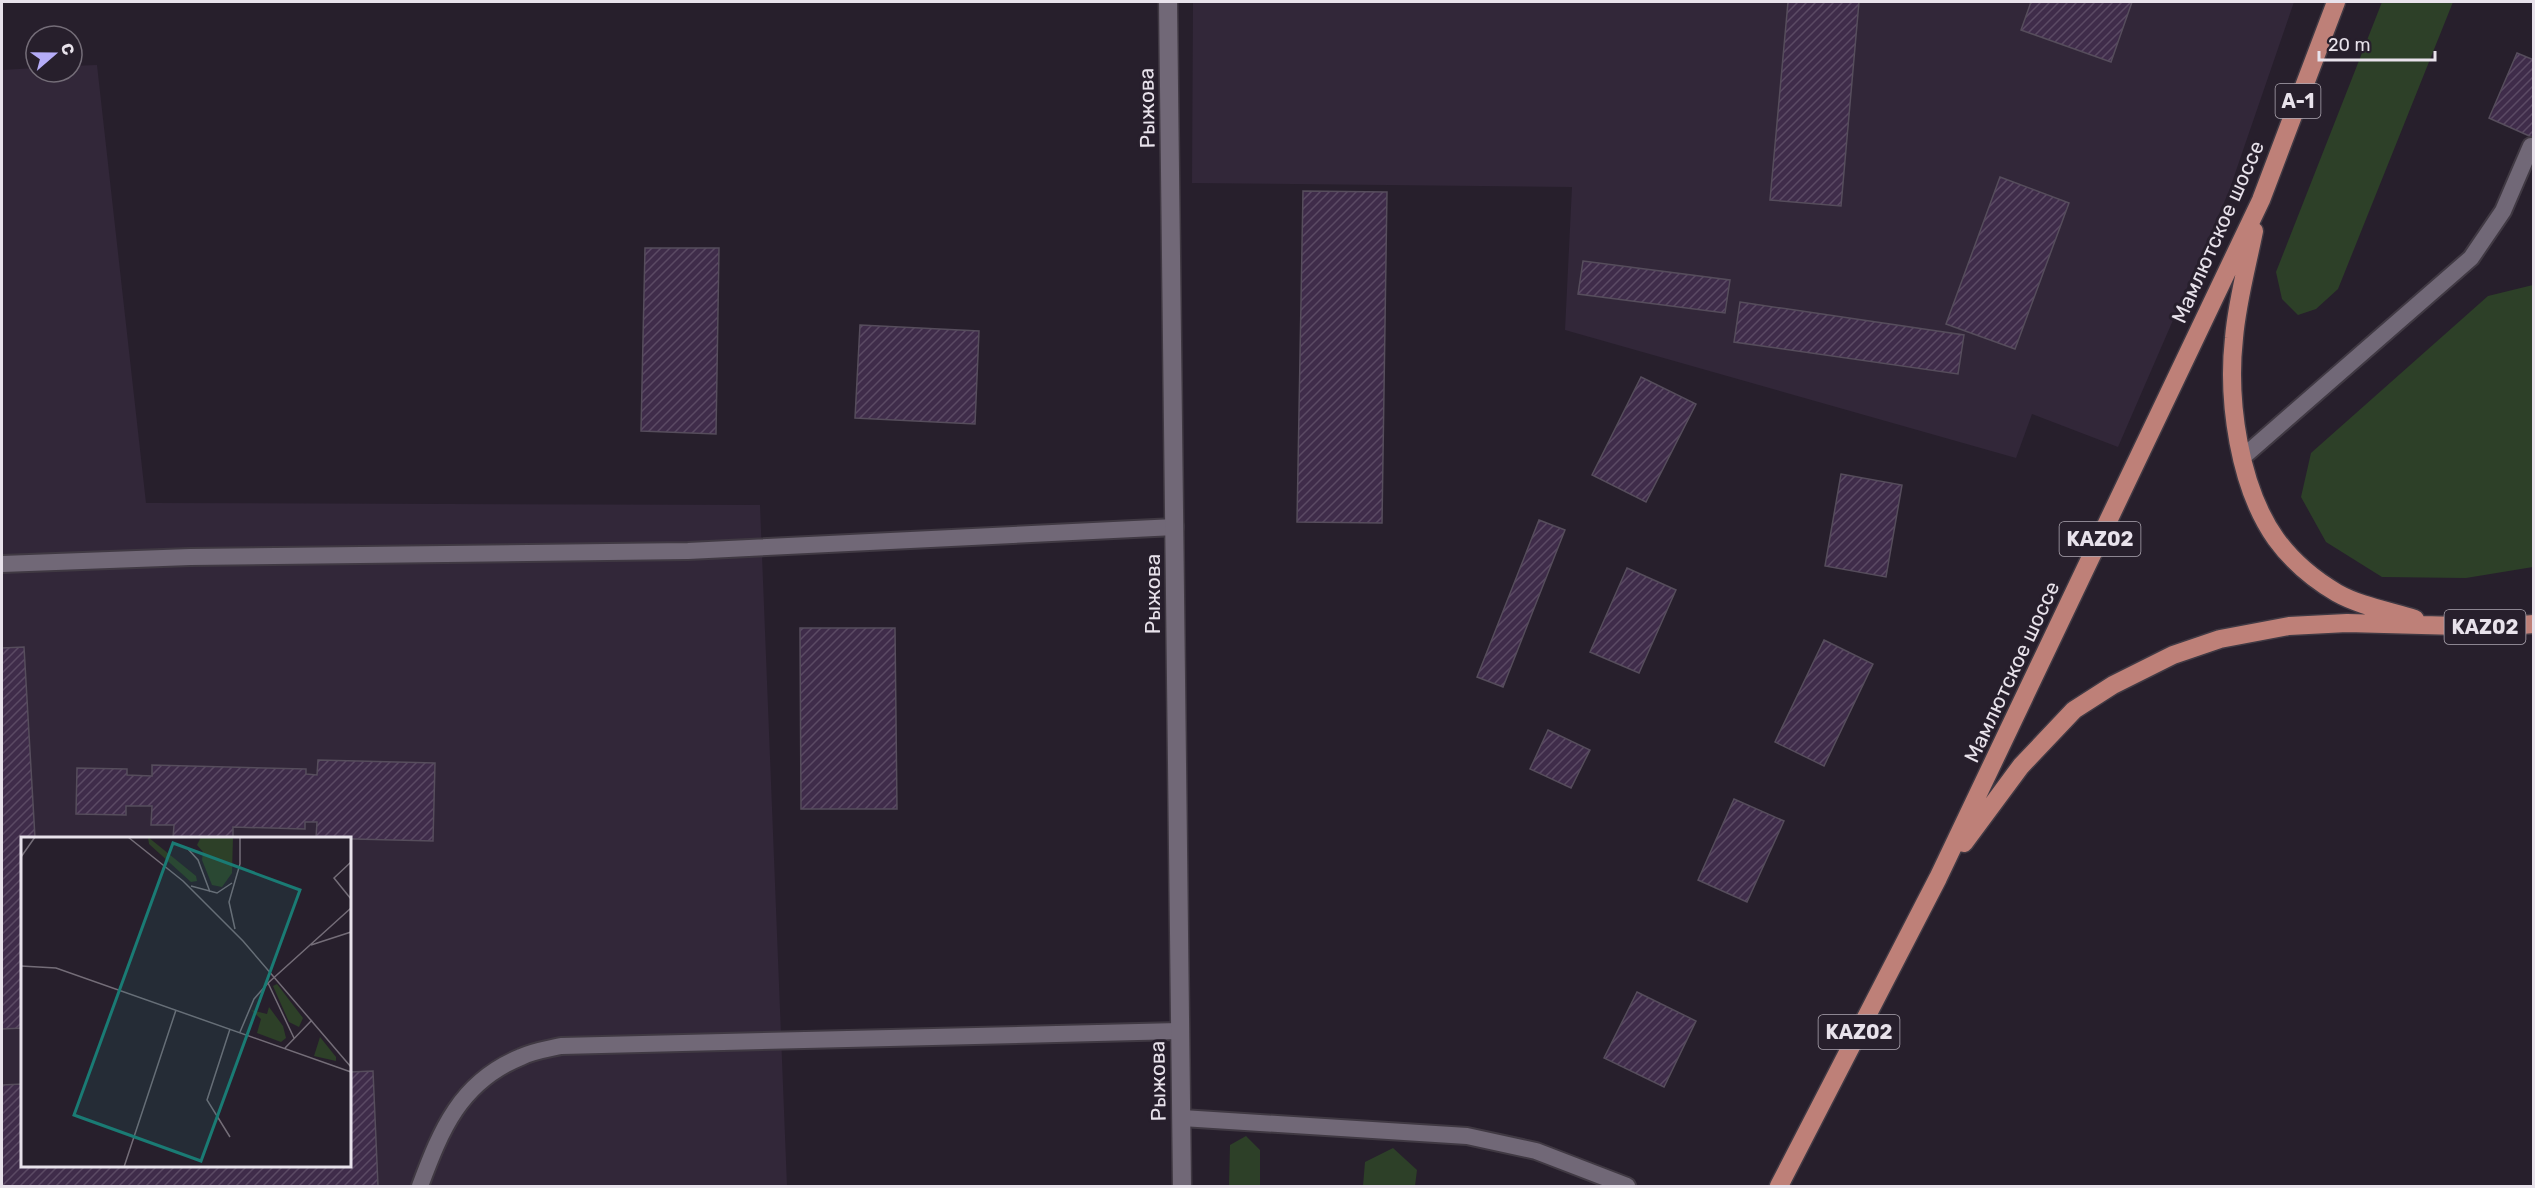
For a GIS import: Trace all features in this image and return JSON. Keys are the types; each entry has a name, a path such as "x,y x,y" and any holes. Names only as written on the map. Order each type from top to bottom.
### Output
{"highway":[{"name":"Мамлютское шоссе","path":"1779,1186 1938,878 2261,200 2336,2"},
{"path":"2261,200 2233,340 2233,410 2243,457 2264,517 2275,537 2302,567 2340,594 2437,625"},
{"name":"KAZ02","path":"1938,878 2021,766 2074,710 2150,664 2220,639 2266,629 2347,623 2437,625"},
{"name":"KАZ02","path":"2437,625 2496,627 2534,624"}],"street":[{"name":"Рыжова","path":"1168,2 1182,1186"}],"lane":[{"path":"2243,457 2471,258 2503,211 2531,146"},
{"path":"2,564 190,557 688,551 1175,527"},
{"path":"420,1186 436,1142 462,1098 489,1076 521,1057 561,1046 1179,1031"},
{"path":"1182,1118 1467,1136 1536,1151 1627,1186"}],"shaded area":[{"path":"1193,2 2294,2 2229,191 2118,447 2032,414 2016,458 1565,330 1572,187 1192,183"},
{"path":"97,65 146,503 760,505 787,1186 2,1186 2,70 24,69 24,84 84,84 84,66"}],"green space":[{"path":"2382,2 2453,2 2338,289 2316,309 2298,315 2282,299 2276,272"},
{"path":"2533,285 2533,567 2466,578 2382,577 2326,542 2301,497 2311,453 2488,296"},
{"path":"1246,1136 1260,1150 1260,1186 1229,1186 1230,1145"},
{"path":"1393,1148 1417,1170 1415,1186 1363,1186 1365,1162"}],"building":[{"path":"1788,2 1859,2 1841,206 1770,200"},
{"path":"2031,2 2132,2 2111,62 2021,30"},
{"path":"2517,53 2534,60 2534,138 2489,118"},
{"path":"2000,177 2069,203 2015,349 1946,324"},
{"path":"1303,191 1387,192 1382,523 1297,522"},
{"path":"645,248 719,248 716,434 641,431"},
{"path":"1583,261 1730,280 1725,313 1578,294"},
{"path":"1740,302 1964,335 1958,374 1734,342"},
{"path":"860,325 979,331 975,424 855,418"},
{"path":"1641,377 1696,404 1646,502 1592,475"},
{"path":"1841,474 1902,485 1886,577 1825,566"},
{"path":"1539,520 1565,530 1503,687 1477,677"},
{"path":"1627,568 1676,590 1639,673 1590,652"},
{"path":"800,628 895,628 897,809 801,809"},
{"path":"1824,640 1873,664 1824,766 1775,742"},
{"path":"24,647 35,837 21,837 21,1028 2,1029 2,648"},
{"path":"1548,730 1590,750 1571,788 1530,769"},
{"path":"318,760 435,763 433,841 316,837 317,822 305,822 305,829 233,827 233,837 173,837 174,825 151,825 152,806 126,806 126,815 76,814 77,768 127,769 127,775 152,776 152,765 306,769 306,774 317,775"},
{"path":"1734,799 1784,821 1747,902 1698,880"},
{"path":"1637,992 1696,1021 1664,1087 1604,1058"},
{"path":"373,1071 378,1186 2,1186 2,1085 21,1084 21,1167 351,1167 351,1072"}]}
